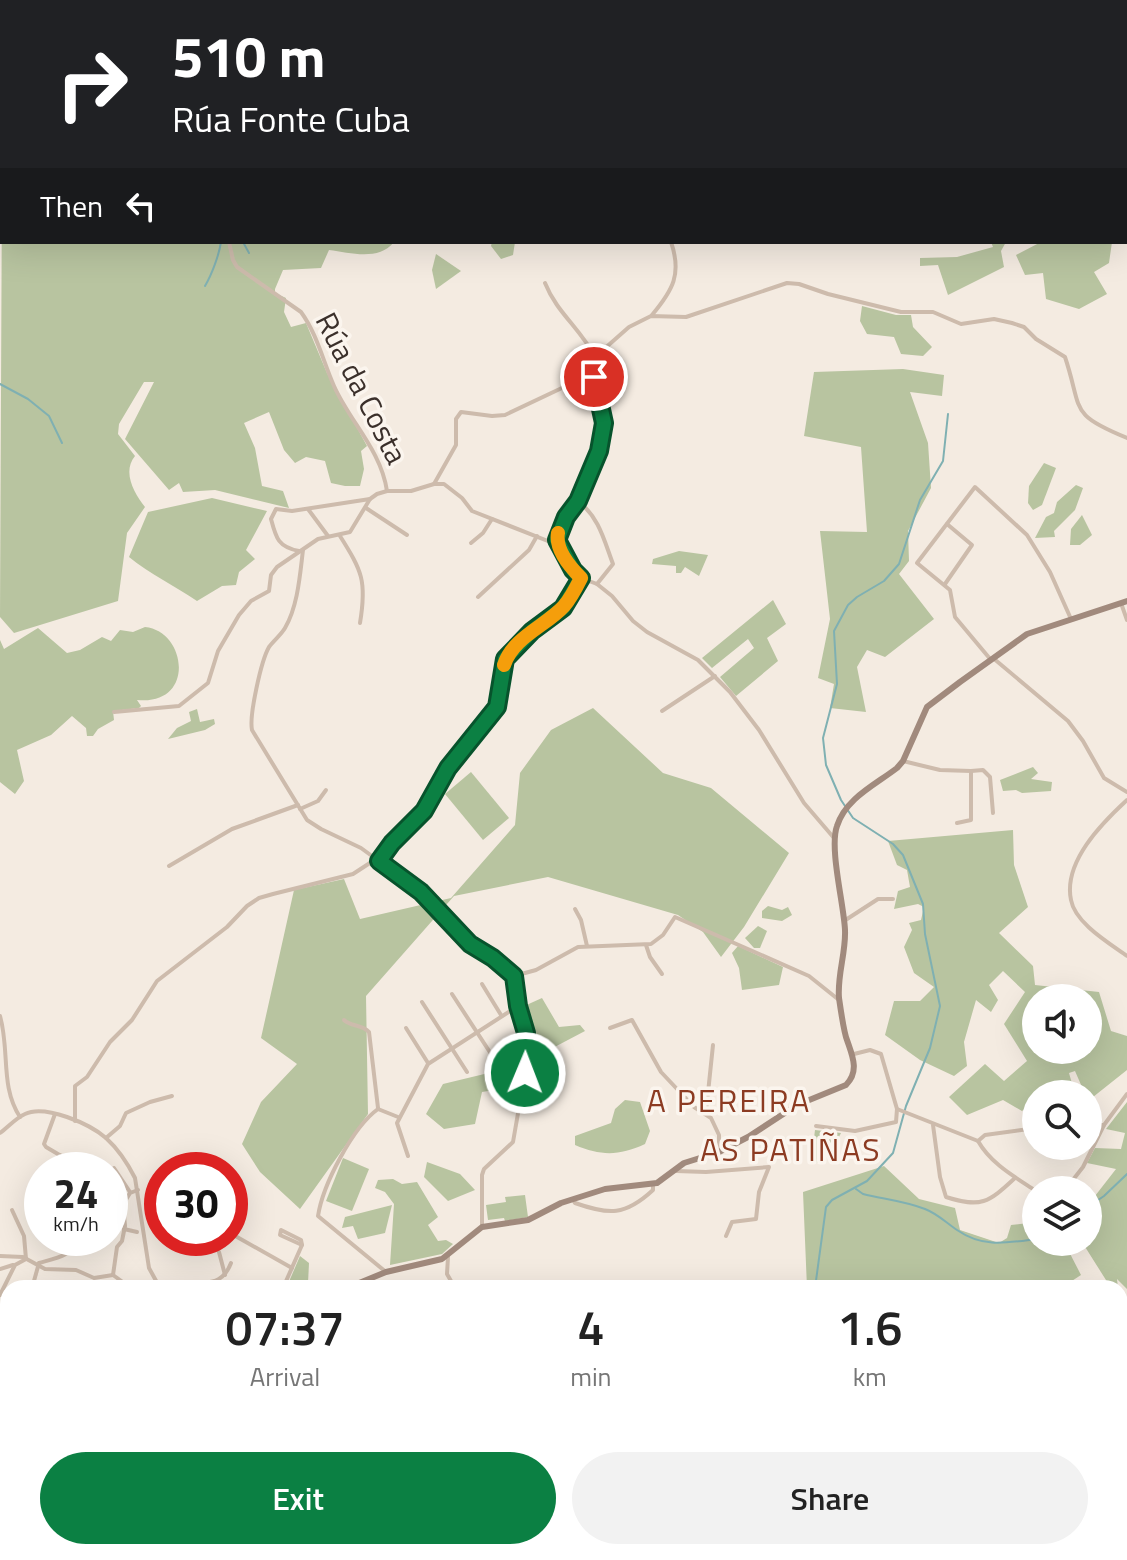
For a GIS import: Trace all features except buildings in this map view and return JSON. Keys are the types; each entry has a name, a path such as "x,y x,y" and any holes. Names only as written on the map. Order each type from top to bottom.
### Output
{"main road":[{"path":"369,1280 386,1272 433,1263 482,1227 528,1220 573,1199 605,1189 653,1184 684,1163 719,1152 766,1127 797,1105 846,1085 853,1075 854,1054 846,1038 839,1000 845,935 834,838 835,829 847,806 903,761 927,707 992,659 1027,634 1124,602"}],"street":[{"name":"Rúa da Costa","path":"229,244 237,267 301,312 308,322 335,387 373,449 385,477 387,491"},
{"path":"651,316 677,274 677,260 672,244"},
{"path":"545,283 561,314 581,333 595,357 594,377 604,423 599,451 578,501 558,533 558,545 581,578 597,584 633,621 698,660 715,676 753,722 804,803 834,838"},
{"path":"434,484 456,445 456,419 461,412 505,415 564,387 582,363 595,357 629,327 651,316 686,317 787,283 901,312 933,312 961,324 994,319 1024,327 1036,339 1065,357 1083,416 1127,438"},
{"path":"301,551 286,549 276,538 271,519 276,509 308,509 434,484 444,484 462,498 472,511 558,545"},
{"path":"1071,619 1050,572 1027,535 975,487 917,563 950,590 955,617 992,659 1068,721 1104,778 1127,792"},
{"path":"114,712 179,706 208,683 218,651 239,615 251,601 269,591 271,575 277,567 328,536 350,532 370,499"},
{"path":"578,501 601,528 613,564 597,584"},
{"path":"366,508 407,535"},
{"path":"308,509 328,536"},
{"path":"471,543 483,533 492,519"},
{"path":"945,584 972,545 947,524"},
{"path":"340,536 359,567 364,585 360,623"},
{"path":"478,597 529,550 537,536"},
{"path":"301,551 293,607 285,628 272,643 260,669 250,720 252,730 307,820 361,848 421,892 470,944 514,976 526,1033 523,1085 513,1142 484,1169 482,1175 482,1227"},
{"path":"75,1121 75,1086 87,1077 110,1042 132,1020 157,981 259,898 353,874 378,860 424,811 448,768 497,707 505,659 532,631 563,608 581,578"},
{"path":"1124,602 1127,620"},
{"path":"662,711 715,676"},
{"path":"903,761 940,770 983,770 990,777 993,813"},
{"path":"957,823 971,820 971,771"},
{"path":"169,866 232,829 318,801 326,790"},
{"path":"1127,800 1101,827 1074,868 1071,902 1081,918 1127,956"},
{"path":"844,921 878,899 893,899"},
{"path":"575,909 587,946"},
{"path":"514,976 536,970 578,947 646,944 663,935 675,917 809,976 839,1000"},
{"path":"646,944 650,957 662,974"},
{"path":"482,984 502,1016"},
{"path":"452,994 495,1060 501,1063"},
{"path":"422,1002 467,1072"},
{"path":"408,1156 397,1129 399,1118 428,1064 518,1006"},
{"path":"0,1017 5,1046 2,1079 13,1108 20,1117"},
{"path":"344,1020 369,1032 378,1109"},
{"path":"610,1028 632,1020 661,1072 694,1107 706,1112"},
{"path":"406,1028 428,1064"},
{"path":"713,1045 706,1112 719,1135 719,1152"},
{"path":"816,1126 855,1131 896,1122 897,1109 881,1054 870,1050 854,1054"},
{"path":"1076,1176 1104,1125 1127,1094"},
{"path":"105,1138 120,1126 126,1113 172,1096"},
{"path":"378,1109 399,1118"},
{"path":"378,1109 363,1122 349,1144 320,1203 318,1216 386,1272"},
{"path":"897,1109 978,1141 985,1153 1022,1182"},
{"path":"0,1132 20,1117 37,1110 75,1121 105,1138 128,1165 138,1190 149,1268 157,1280"},
{"path":"55,1114 44,1144 56,1152"},
{"path":"933,1125 946,1197 968,1204 977,1203 1002,1190 1015,1178"},
{"path":"978,1141 982,1136 1022,1130"},
{"path":"673,1170 706,1172 769,1167 759,1192 756,1219 732,1222 726,1236"},
{"path":"573,1199 575,1203 602,1212 618,1212 648,1194 653,1190 653,1184"},
{"path":"128,1196 138,1190"},
{"path":"12,1210 24,1236 26,1259"},
{"path":"128,1230 137,1232"},
{"path":"287,1280 302,1245 301,1240 281,1230 280,1235 302,1245"},
{"path":"248,1243 292,1268"},
{"path":"448,1254 447,1274 450,1280"},
{"path":"0,1256 17,1256 39,1263 45,1269 76,1270 101,1280 113,1275"},
{"path":"39,1263 64,1256"},
{"path":"113,1275 116,1256"},
{"path":"220,1256 225,1275"},
{"path":"0,1269 26,1259"},
{"path":"34,1280 39,1263"},
{"path":"218,1280 225,1275 231,1263"},
{"path":"8,1280 15,1265"},
{"path":"113,1275 120,1280"}],"green space":[{"path":"2,244 392,244 373,254 329,250 321,268 283,270 275,289 275,293 286,298 284,312 291,327 306,323 327,373 367,446 361,451 364,469 360,486 331,483 325,461 306,457 295,463 284,450 269,412 244,423 255,448 262,486 283,491 289,508 215,490 183,492 179,483 169,490 125,439 154,382 144,382 119,424 118,434 135,456 131,462 131,482 145,507 127,533 118,601 14,633 0,617"},
{"path":"515,244 513,255 501,259 491,246"},
{"path":"992,244 1005,244 1001,251 1004,267 948,295 938,265 920,266 920,258 957,257 993,247"},
{"path":"1037,244 1112,244 1109,263 1094,272 1107,294 1079,309 1046,299 1043,273 1025,275 1016,255"},
{"path":"436,254 461,271 436,289 432,270"},
{"path":"862,306 896,315 911,315 913,327 932,347 923,356 901,354 894,337 867,334 860,321"},
{"path":"610,362 620,366 620,374 601,393 595,373 601,364"},
{"path":"903,369 944,375 942,396 910,392 928,443 931,488 908,531 909,561 899,574 934,619 885,657 867,650 857,667 866,712 830,708 834,684 818,678 830,619 820,531 867,532 861,447 804,436 814,372"},
{"path":"1044,463 1056,468 1042,505 1033,510 1028,503 1029,486"},
{"path":"1076,485 1083,488 1075,510 1054,531 1055,537 1035,538 1046,517 1054,513 1057,502"},
{"path":"212,498 267,511 246,550 255,559 239,572 236,585 222,586 197,601 129,557 148,512"},
{"path":"1082,515 1092,535 1080,545 1070,545 1071,529"},
{"path":"679,551 708,555 699,576 685,567 681,573 676,573 676,566 652,564 653,559"},
{"path":"773,600 786,624 767,638 778,661 736,696 720,677 754,648 748,639 712,668 702,658"},
{"path":"145,627 159,632 170,641 176,653 179,667 177,681 169,692 156,699 137,700 141,706 139,708 113,711 114,720 98,729 93,736 87,736 86,728 72,716 51,735 17,750 24,781 15,794 0,782 0,640 4,649 38,628 67,653 80,650 102,637 111,641 120,630 133,632"},
{"path":"593,708 663,773 711,788 789,853 744,927 721,957 703,932 678,915 548,877 454,896 366,996 368,1114 300,1209 260,1172 242,1144 261,1102 297,1064 261,1038 294,890 344,879 360,919 451,898 515,825 520,773 551,730"},
{"path":"197,709 200,722 214,719 215,724 205,730 168,739 177,728 191,721 189,712"},
{"path":"1033,767 1038,773 1031,779 1052,782 1051,791 1003,791 1000,780"},
{"path":"471,772 509,818 483,840 445,794"},
{"path":"1013,830 1014,865 1028,907 999,933 1033,966 1035,984 1022,984 1022,989 1003,971 989,985 998,1000 991,1012 976,1000 964,1042 967,1066 954,1076 920,1060 885,1035 894,1001 920,1001 934,987 914,973 904,947 912,930 909,923 921,920 924,907 918,904 894,909 898,891 910,887 907,870 897,865 888,841"},
{"path":"768,906 782,910 788,907 792,915 782,921 762,918 762,911"},
{"path":"758,926 767,931 760,948 754,948 745,938"},
{"path":"738,946 783,967 779,985 742,990 739,968 732,953"},
{"path":"1022,997 1022,1053 1004,1024"},
{"path":"542,998 559,1027 580,1025 585,1031 547,1051 533,1051 522,1007"},
{"path":"1102,1002 1111,1031 1127,1036 1127,1070 1102,1090 1102,1080 1079,1080 1075,1071 1069,1073 1071,1080 1022,1080 1022,1111 1003,1100 967,1115 949,1097 985,1064 1004,1081 1024,1064 1102,1064"},
{"path":"505,1069 518,1075 513,1087 482,1092 475,1124 444,1129 426,1114 443,1084"},
{"path":"625,1100 640,1102 650,1131 645,1144 610,1153 575,1145 575,1136 611,1123 615,1109"},
{"path":"1127,1102 1127,1280 1106,1280 1091,1256 1102,1256 1102,1187 1116,1169 1087,1163 1089,1160 1102,1160 1102,1148 1121,1149 1125,1133 1106,1129"},
{"path":"815,1130 841,1133 832,1150 817,1163 813,1146"},
{"path":"343,1158 369,1169 352,1211 326,1201"},
{"path":"427,1162 460,1174 475,1190 448,1201 424,1177"},
{"path":"884,1166 919,1199 955,1208 960,1230 999,1243 1007,1238 1011,1225 1022,1224 1022,1256 1071,1256 1081,1275 1073,1280 807,1280 803,1192"},
{"path":"393,1179 402,1184 417,1182 438,1217 428,1225 438,1241 446,1240 453,1244 442,1254 390,1265 394,1204 385,1192 375,1188 378,1180"},
{"path":"525,1195 528,1217 488,1220 486,1205 506,1202 505,1197"},
{"path":"392,1205 385,1233 358,1239 353,1226 342,1228 345,1217"},
{"path":"300,1256 309,1263 308,1280 290,1280"}],"waterway":[{"path":"205,286 220,244"},
{"path":"244,244 249,253"},
{"path":"0,384 28,399 49,416 62,443"},
{"path":"816,1280 826,1207 832,1200 867,1181 893,1153 906,1106 930,1048 940,1006 925,934 923,904 903,855 893,844 853,818 841,800 826,765 823,738 837,684 834,631 848,605 884,581 899,564 920,500 943,461 948,414"},
{"path":"1102,1197 1127,1174"},
{"path":"856,1189 863,1194 925,1209 976,1240 995,1243 1022,1241"}],"slow traffic":[{"path":"504,665 505,659 532,631 563,608 581,578 558,545 558,533"}],"district":[{"name":"A PEREIRA","path":"729,1100"},
{"name":"AS PATIÑAS","path":"791,1149"}],"route":[{"path":"525,1073 526,1033 514,976 470,944 437,906 379,861 424,811 448,768 497,707 505,659 532,631 563,608 581,578 573,570 557,540 599,451 604,423 594,377"}]}
